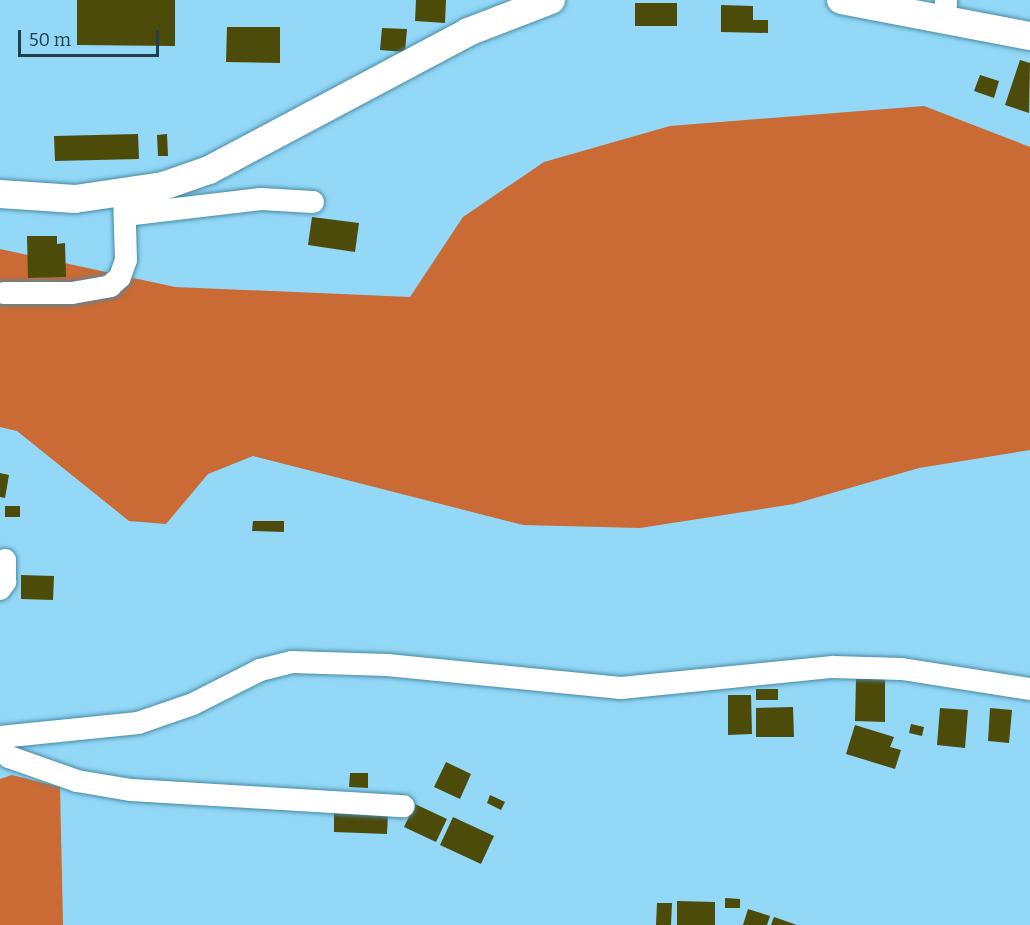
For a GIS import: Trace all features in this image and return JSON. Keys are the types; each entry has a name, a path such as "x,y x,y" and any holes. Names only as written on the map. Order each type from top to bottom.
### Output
{"street":[{"path":"124,205 163,186 209,170 468,32 551,0"},
{"path":"841,0 945,10 1030,36"},
{"path":"0,194 124,205 261,199 313,202"},
{"path":"4,293 72,293 110,286 120,277 126,260 124,205"},
{"path":"0,589 5,582 5,560"},
{"path":"0,736 138,723 193,704 260,670 292,662 387,665 621,688 833,667 902,669 1030,688"},
{"path":"0,749 9,757 66,777 131,790 404,806"}],"shaded area":[{"path":"924,106 1030,147 1030,450 919,468 794,504 640,528 523,525 253,456 208,474 166,524 129,521 17,431 0,427 0,249 175,287 410,297 463,217 544,162 670,126"},
{"path":"12,775 60,787 63,925 0,925 0,779"}],"building":[{"path":"77,0 175,0 175,46 77,45"},
{"path":"416,0 446,0 445,23 415,21"},
{"path":"635,3 677,3 677,26 635,26"},
{"path":"721,5 753,6 753,20 768,20 768,33 721,32"},
{"path":"227,27 280,27 280,63 226,62"},
{"path":"382,28 407,29 405,52 380,50"},
{"path":"1020,60 1030,63 1029,113 1005,105"},
{"path":"980,75 999,81 994,98 974,91"},
{"path":"138,134 139,159 55,161 54,136"},
{"path":"167,134 168,156 158,156 157,135"},
{"path":"312,217 359,223 355,252 308,245"},
{"path":"27,236 57,236 57,244 65,243 66,277 28,278"},
{"path":"0,473 9,475 5,498 0,497"},
{"path":"5,506 20,506 20,517 5,517"},
{"path":"253,521 284,521 284,532 252,531"},
{"path":"21,575 54,576 53,600 21,599"},
{"path":"856,679 885,679 885,722 855,721"},
{"path":"756,689 778,689 778,700 756,700"},
{"path":"728,695 751,695 752,734 728,735"},
{"path":"793,707 794,737 756,737 756,708"},
{"path":"940,708 968,710 965,748 937,745"},
{"path":"990,708 1012,710 1009,743 988,741"},
{"path":"911,724 924,727 922,736 909,733"},
{"path":"855,725 894,737 890,747 901,750 895,769 846,754"},
{"path":"446,762 471,774 460,799 434,787"},
{"path":"350,773 368,773 368,788 349,787"},
{"path":"490,795 505,802 501,810 487,803"},
{"path":"415,804 447,819 436,842 404,827"},
{"path":"334,811 388,813 387,834 334,832"},
{"path":"453,817 494,836 481,864 440,845"},
{"path":"725,898 740,899 740,908 725,908"},
{"path":"677,901 715,902 715,925 677,925"},
{"path":"657,903 672,903 671,925 656,925"},
{"path":"748,909 770,916 767,925 743,925"},
{"path":"774,917 797,925 771,925"}]}
